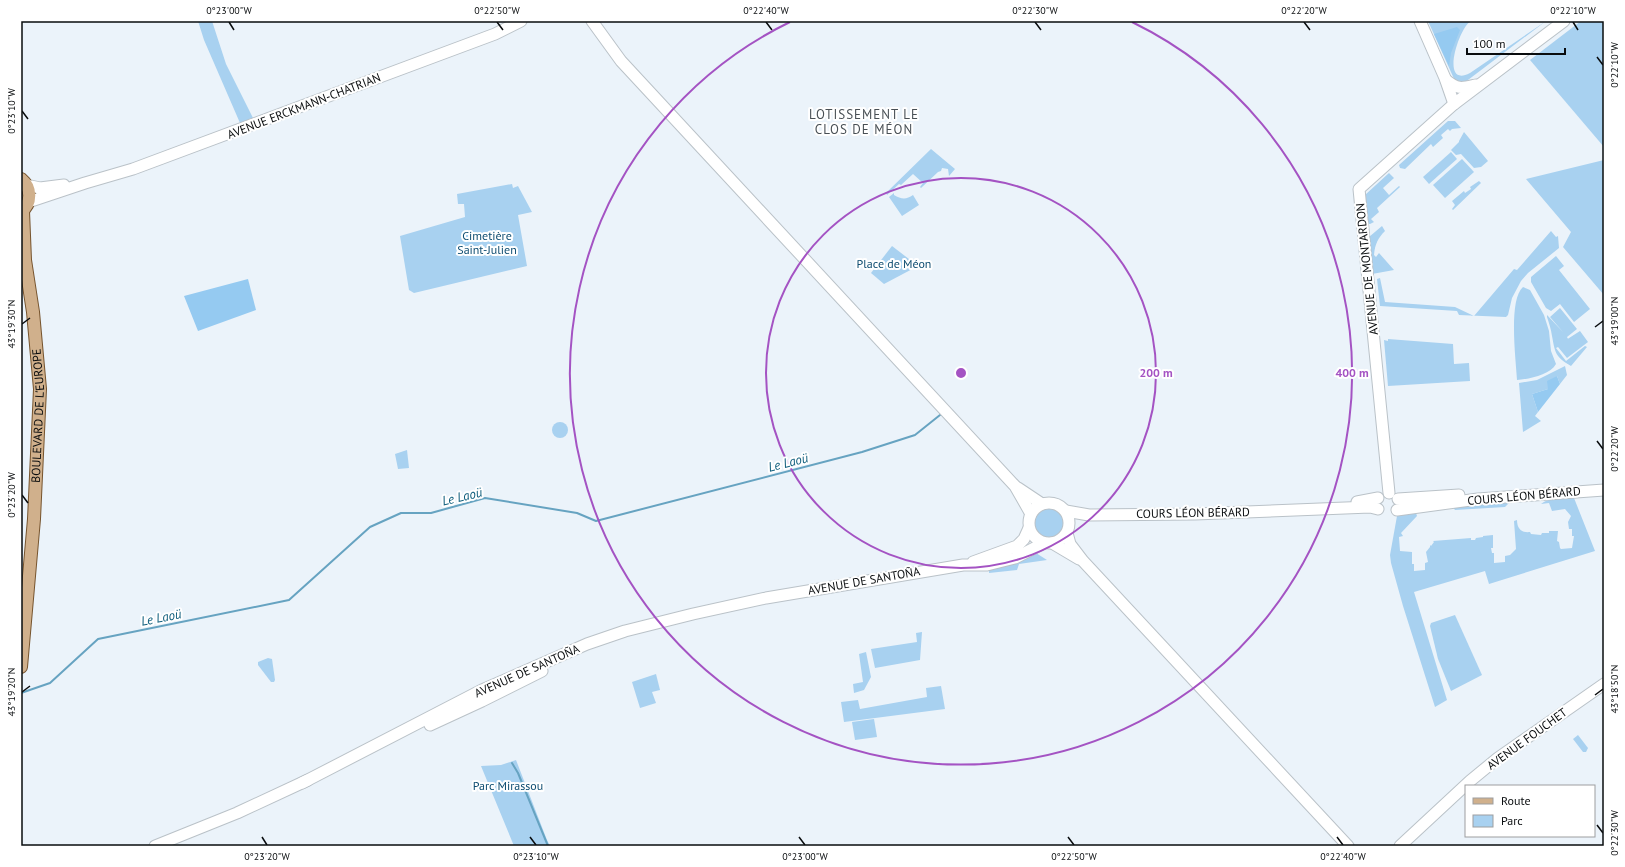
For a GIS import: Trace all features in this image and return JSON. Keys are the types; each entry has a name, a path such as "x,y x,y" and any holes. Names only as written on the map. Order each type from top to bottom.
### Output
{"main road":[{"name":"AVENUE ERCKMANN-CHATRIAN","path":"24,208 85,183 133,169 214,140 495,34 521,21"},
{"path":"592,21 621,61 1015,486 1031,514"},
{"path":"1420,21 1446,80 1454,104 1564,21"},
{"path":"1446,80 1454,86 1462,88 1479,85"},
{"name":"AVENUE DE MONTARDON","path":"1388,493 1360,189 1454,104"},
{"name":"AVENUE ERCKMANN-CHATRIAN","path":"24,182 40,188 85,183"},
{"name":"BOULEVARD DE L'EUROPE","path":"21,668 33,542 40,389 33,312 23,254 24,208 29,196 24,182"},
{"name":"COURS LÉON BÉRARD","path":"1398,505 1604,484"},
{"path":"1015,486 1042,504"},
{"name":"COURS LÉON BÉRARD","path":"1398,505 1604,490"},
{"path":"1388,493 1394,494 1398,505 1391,514 1387,515 1384,514 1378,503 1383,494 1388,493"},
{"path":"1083,561 1035,538 1029,528 1029,521 1031,514 1038,506 1042,504 1055,503 1066,511 1070,522 1068,531 1070,544 1083,561 1348,846"},
{"name":"COURS LÉON BÉRARD","path":"1066,511 1089,515 1195,514 1370,508 1378,503"},
{"path":"1048,543 1063,538 1078,520 1089,515"},
{"name":"AVENUE DE SANTOÑA","path":"302,783 482,690 587,644 624,631 766,598 962,565 1017,546 1024,539 1029,528"},
{"name":"AVENUE DE SANTOÑA","path":"962,565 987,565 1015,558 1048,543"},
{"name":"AVENUE DE SANTOÑA","path":"154,846 237,813 482,701 588,648 626,636 766,598"},
{"name":"AVENUE FOUCHET","path":"1466,785 1498,758 1604,684"},
{"path":"425,727 453,710 484,696 482,690"},
{"name":"AVENUE FOUCHET","path":"1400,846 1465,786"}],"green space":[{"path":"198,21 212,21 226,64 253,118 240,123 204,40"},
{"path":"1428,21 1471,21 1461,34 1454,55 1455,72 1461,76 1470,73 1546,21 1464,83 1455,81"},
{"path":"1581,21 1604,21 1604,147 1530,60"},
{"path":"1448,121 1455,121 1461,128 1452,129 1450,131 1448,129 1441,135 1443,138 1433,147 1431,144 1405,169 1400,168 1399,165"},
{"path":"1464,132 1488,161 1481,167 1474,168 1461,154 1456,155 1451,150 1459,142"},
{"path":"931,149 955,169 949,176 948,169 942,168 941,171 921,188 920,187 923,183 913,174 887,195 886,193"},
{"path":"1451,152 1457,159 1429,184 1423,177"},
{"path":"1462,159 1474,172 1445,198 1433,185"},
{"path":"1604,160 1604,295 1563,247 1571,232 1526,179"},
{"path":"1389,173 1394,178 1383,188 1389,195 1399,186 1400,187 1377,208 1379,212 1371,219 1374,222 1367,224 1365,195"},
{"path":"1479,181 1481,183 1453,210 1452,209 1455,205 1452,201 1464,191 1465,193 1471,189 1470,187"},
{"name":"Cimetière Saint-Julien","path":"512,184 513,188 518,186 532,212 518,215 527,266 414,293 409,290 400,236 465,217 464,204 458,204 457,194"},
{"path":"894,193 894,195 904,198 908,198 913,195 919,205 902,216 889,197"},
{"path":"1382,226 1385,231 1377,242 1374,255 1376,257 1379,253 1394,270 1372,274 1369,237"},
{"path":"1551,231 1556,237 1558,236 1559,248 1528,273 1521,281 1512,298 1508,315 1506,317 1474,316 1514,269 1517,270"},
{"name":"Place de Méon","path":"892,246 918,266 884,284 871,273"},
{"path":"1556,256 1564,266 1559,270 1590,309 1574,322 1560,304 1551,311 1546,308 1531,282 1531,277"},
{"path":"1380,278 1385,302 1455,307 1473,316 1459,315 1457,311 1380,306 1377,279"},
{"path":"1523,287 1530,290 1544,315 1549,331 1551,351 1556,364 1544,374 1517,380 1514,317 1518,294"},
{"path":"1560,308 1577,329 1567,337 1568,339 1580,331 1588,342 1567,358 1558,347 1556,348 1566,361 1585,346 1587,347 1571,366 1562,360 1557,354 1547,317 1547,315 1563,332 1550,317"},
{"path":"1388,339 1453,344 1454,364 1469,363 1470,381 1388,386 1384,340 1388,341"},
{"path":"1565,366 1567,375 1560,384 1557,376 1548,389 1532,394 1538,412 1535,416 1541,421 1523,432 1519,383 1537,380"},
{"path":"560,422 566,424 568,430 566,436 560,438 554,436 552,430 554,424"},
{"path":"407,450 409,468 398,469 395,454"},
{"path":"1574,498 1595,551 1489,584 1485,571 1414,592 1447,700 1435,707 1391,563 1390,555 1397,516 1401,513 1416,513 1417,516 1401,533 1403,536 1399,537 1400,551 1412,552 1412,564 1414,564 1414,571 1425,570 1425,563 1428,562 1426,552 1430,545 1431,546 1434,542 1433,541 1471,538 1471,540 1475,540 1476,538 1483,536 1493,535 1493,548 1491,548 1492,553 1494,553 1494,563 1505,562 1505,556 1510,555 1516,549 1514,521 1517,520 1520,530 1530,532 1531,534 1541,535 1542,533 1549,533 1549,531 1558,531 1557,541 1559,542 1560,548 1572,548 1574,536 1572,536 1572,529 1569,529 1568,522 1571,516 1565,509 1552,511 1549,503 1541,504 1552,499"},
{"path":"1510,502 1505,507 1455,510 1452,506"},
{"path":"1046,507 1052,507 1062,514 1065,523 1064,529 1058,536 1052,539 1046,539 1036,532 1033,526 1033,520 1040,510"},
{"path":"1036,553 1047,560 1019,564 1017,570 989,573 989,569 1024,560"},
{"path":"1455,615 1482,675 1451,691 1438,659 1430,626 1431,623"},
{"path":"922,632 920,660 875,668 871,649 917,642 916,633"},
{"path":"866,652 871,677 864,690 854,693 853,684 863,682 859,654"},
{"path":"268,658 272,659 274,682 271,682 258,665 258,662"},
{"path":"656,674 660,690 652,692 656,703 640,708 632,682"},
{"path":"941,686 945,709 844,722 841,702 858,700 860,709 927,697 926,688"},
{"path":"874,719 877,737 855,740 852,722"},
{"path":"1578,735 1588,748 1586,752 1583,752 1573,739"},
{"name":"Parc Mirassou","path":"516,760 550,846 514,846 481,766 501,765"}],"shaded area":[{"path":"1457,27 1460,30 1451,53 1449,66 1434,34"},
{"path":"248,279 256,310 198,331 184,296"},
{"path":"1557,376 1560,384 1538,412 1532,394 1548,389 1547,381"}],"waterway":[{"name":"Le Laoü","path":"21,693 50,683 98,639 289,600 370,527 401,513 431,513 485,498 577,513 596,521 862,452 915,435 940,415"},
{"path":"512,763 518,773 548,846"}],"district":[{"name":"LOTISSEMENT LE CLOS DE MÉON","path":"864,122"}]}
